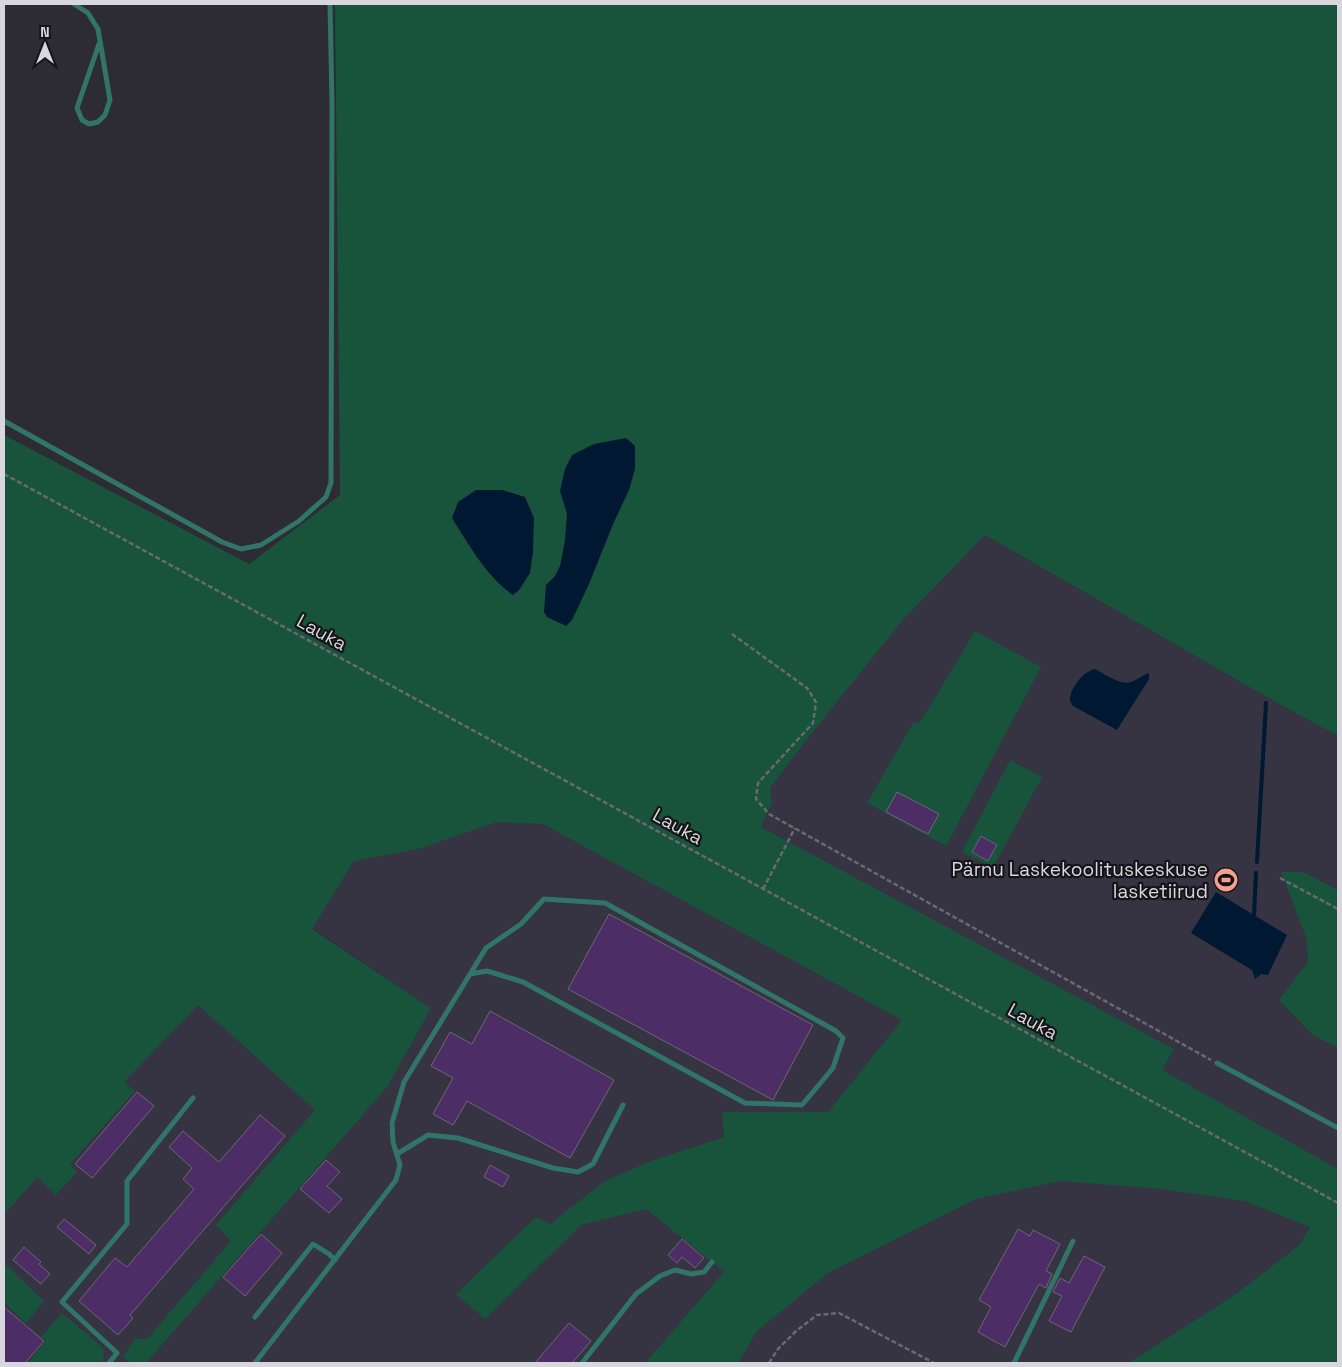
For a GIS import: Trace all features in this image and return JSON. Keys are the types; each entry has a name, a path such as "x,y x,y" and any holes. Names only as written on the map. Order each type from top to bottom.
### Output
{"lane":[{"path":"74,4 88,13 98,30 110,100 105,116 98,122 89,124 82,120 77,108 100,44"},
{"path":"4,422 222,542 241,549 261,545 299,521 326,497 330,483 332,104 330,4"},
{"path":"255,1363 396,1180 400,1165 393,1142 392,1123 404,1082 470,974 486,948 521,924 544,899 605,902 836,1031 843,1038 833,1068 802,1105 745,1103 522,982 487,971 470,974"},
{"path":"1217,1063 1338,1128"},
{"path":"109,1363 117,1353 62,1302 127,1224 128,1181 193,1098"},
{"path":"397,1154 428,1135 451,1137 553,1168 578,1172 593,1164 623,1105"},
{"path":"1014,1363 1073,1241"},
{"path":"255,1317 313,1244 335,1260"},
{"path":"582,1363 636,1294 660,1276 675,1270 690,1274 704,1272 712,1262"}],"path":[{"name":"Lauka","path":"4,474 1338,1203"},
{"path":"732,634 807,688 816,702 813,723 758,783 756,799 769,814 1217,1063"},
{"path":"763,889 795,828"},
{"path":"1280,878 1338,908"},
{"path":"769,1363 778,1349 817,1315 840,1313 934,1363"}],"shaded area":[{"path":"779,350 985,535 1338,736 1338,1180 1299,1245 1237,1293 1129,1363 4,1363 4,1151 22,1163 211,971 431,1008 312,928 368,839"}],"green space":[{"path":"335,4 1338,4 1338,736 985,535 901,622 807,739 770,788 772,802 761,827 1174,1049 1162,1070 1338,1169 1338,1363 1129,1363 1237,1293 1299,1245 1310,1227 1245,1201 1161,1189 1061,1181 976,1199 828,1273 757,1331 738,1363 645,1363 724,1272 646,1209 581,1225 485,1319 456,1294 536,1217 550,1224 605,1181 654,1160 724,1137 722,1112 828,1112 902,1020 543,824 497,822 418,849 354,861 312,929 431,1008 388,1086 146,1363 131,1363 123,1357 135,1339 147,1339 231,1241 216,1225 315,1110 198,1005 124,1082 135,1091 70,1164 77,1172 56,1195 37,1177 4,1215 4,435 249,564 340,495"},
{"path":"975,631 1041,667 946,846 867,803 913,723 920,723"},
{"path":"1010,760 1042,777 993,868 962,852"},
{"path":"1281,872 1303,872 1338,890 1338,1048 1313,1035 1279,1000 1308,962 1306,937"},
{"path":"4,1263 44,1301 26,1323 4,1303"},
{"path":"62,1313 104,1350 101,1363 28,1363 46,1340 41,1337"}],"water":[{"path":"626,438 635,446 635,469 629,490 589,584 572,620 566,626 547,617 544,612 546,585 555,576 560,566 565,540 567,514 560,491 565,469 572,455 594,444"},
{"path":"476,490 502,490 525,497 534,518 530,573 519,590 513,595 494,579 486,569 452,518 458,502"},
{"path":"1094,669 1117,681 1127,683 1149,673 1149,679 1117,730 1073,706 1070,701 1072,691 1078,682 1085,674"},
{"path":"1216,892 1287,935 1268,975 1261,974 1255,979 1252,970 1191,933"}],"building":[{"path":"897,792 939,814 928,834 886,812"},
{"path":"981,836 997,845 988,861 972,852"},
{"path":"609,914 813,1025 773,1100 568,989"},
{"path":"490,1011 614,1080 570,1158 467,1101 453,1125 433,1114 453,1078 431,1066 450,1032 472,1044"},
{"path":"137,1092 154,1106 92,1178 75,1164"},
{"path":"260,1115 285,1136 130,1315 133,1318 118,1335 79,1301 115,1258 127,1267 194,1189 183,1179 192,1168 169,1147 183,1131 219,1162"},
{"path":"326,1160 340,1172 327,1186 342,1199 329,1213 300,1189"},
{"path":"490,1165 509,1176 503,1187 484,1177"},
{"path":"64,1219 96,1245 89,1254 57,1227"},
{"path":"1018,1229 1030,1236 1033,1230 1060,1244 1046,1271 1052,1274 1046,1288 1039,1284 1005,1347 978,1332 991,1307 979,1300"},
{"path":"261,1234 282,1253 245,1296 223,1277"},
{"path":"682,1239 704,1258 695,1268 682,1257 677,1263 668,1255"},
{"path":"24,1247 41,1262 39,1264 50,1274 41,1284 13,1260"},
{"path":"1084,1256 1105,1267 1071,1332 1049,1321 1062,1296 1053,1292 1060,1278 1069,1283"},
{"path":"4,1307 44,1341 25,1363 4,1363"},
{"path":"569,1323 591,1341 572,1363 535,1363"}],"waterway":[{"path":"1257,862 1266,703"},
{"path":"1254,915 1256,873"}],"place":[{"name":"Pärnu Laskekoolituskeskuse lasketiirud","path":"1226,880"}]}
